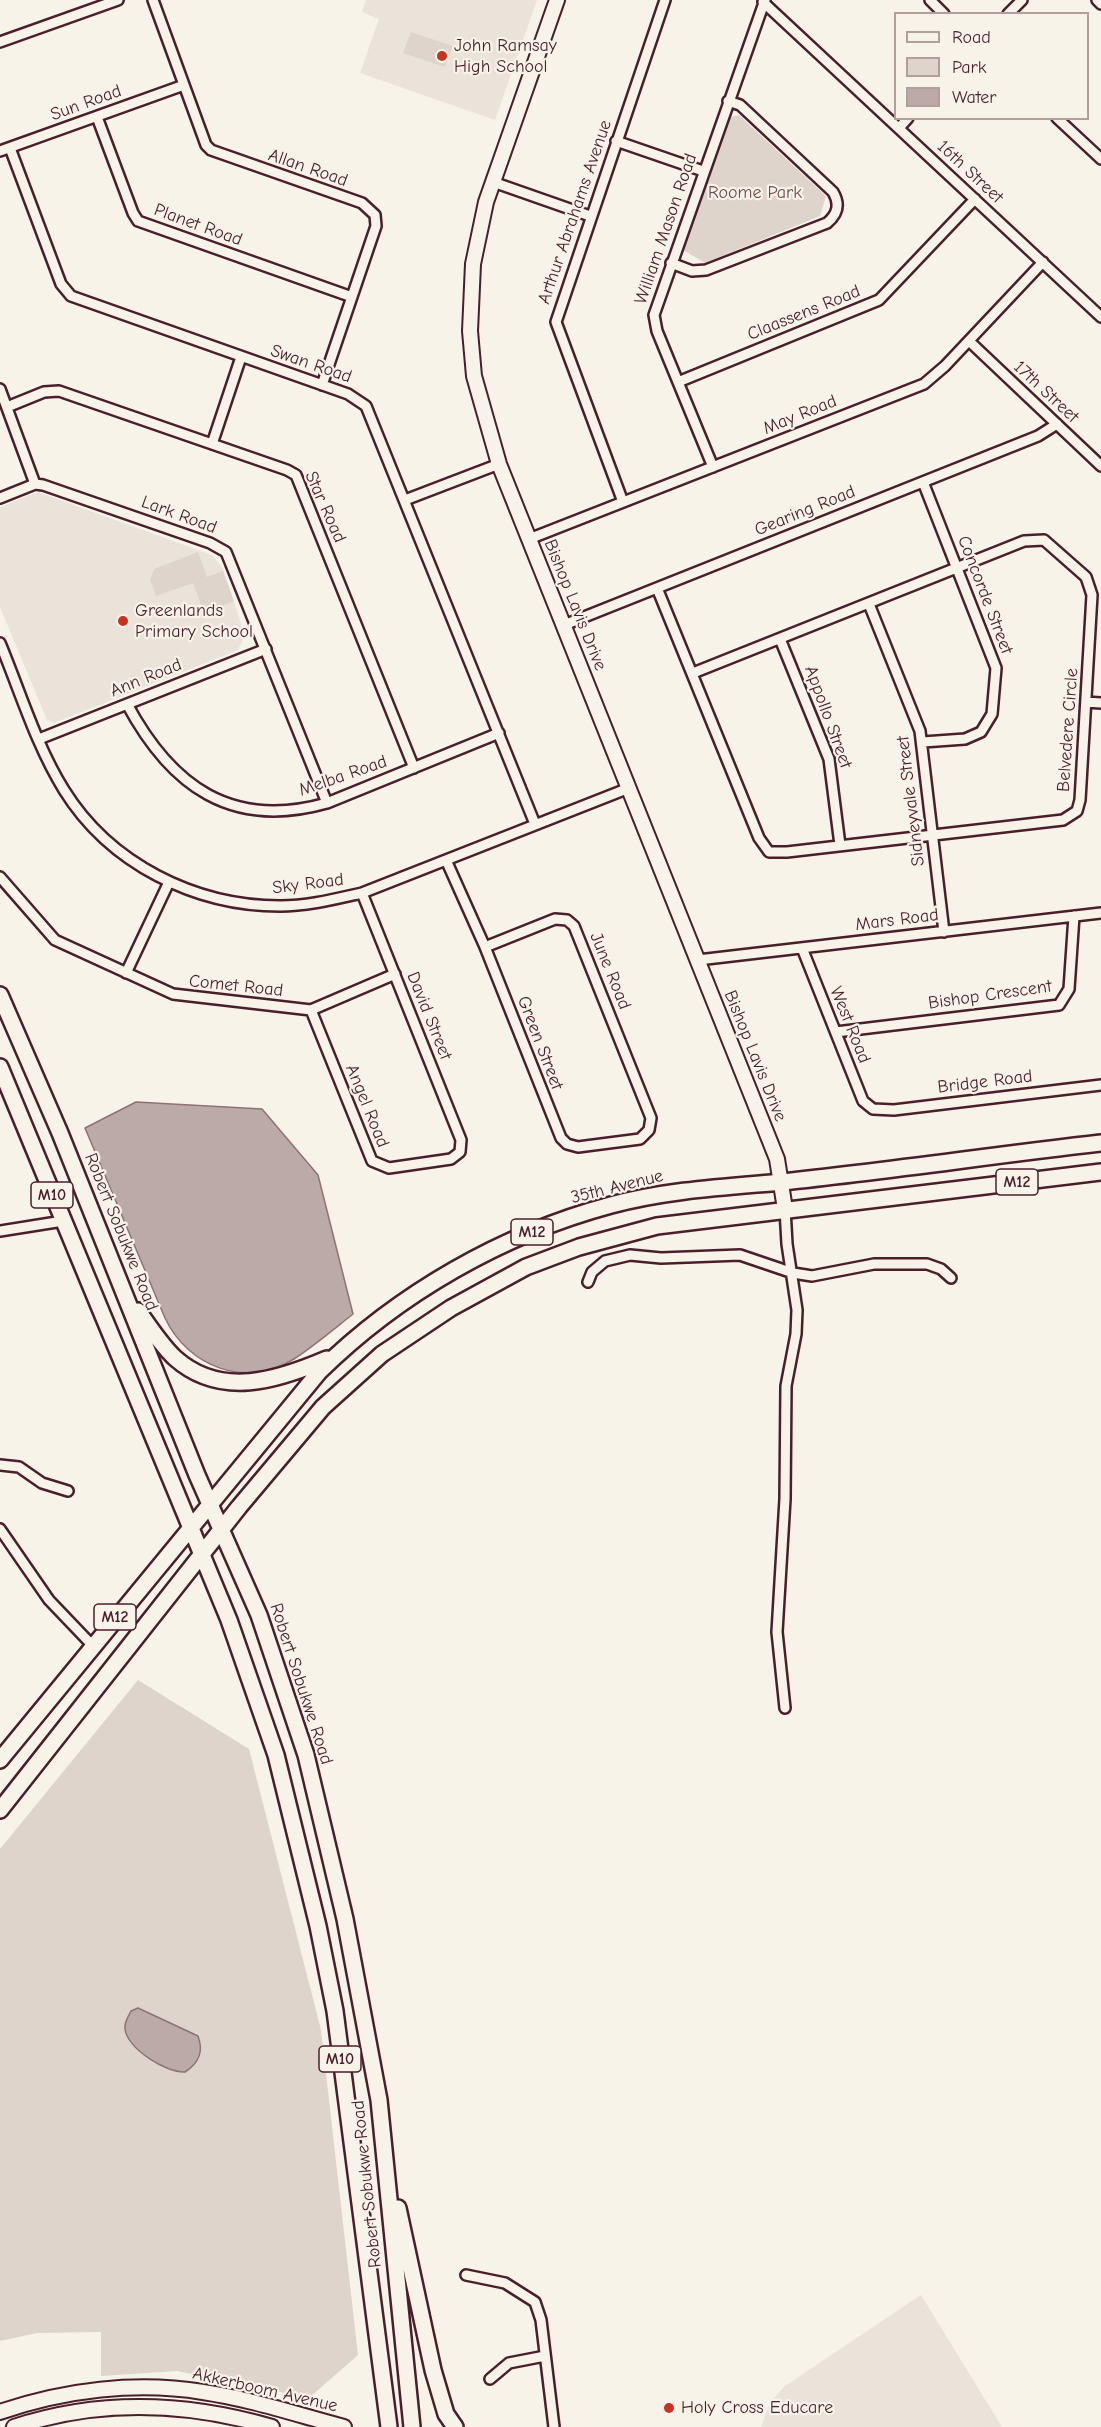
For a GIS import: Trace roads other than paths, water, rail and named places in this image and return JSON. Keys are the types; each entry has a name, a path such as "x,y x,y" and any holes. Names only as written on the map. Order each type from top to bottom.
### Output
{"main road":[{"name":"Robert Sobukwe Road","path":"0,995 60,1133 261,1623 309,1767 345,1919 384,2137 412,2427"},
{"name":"Robert Sobukwe Road","path":"0,1066 243,1657 276,1755 329,1976 390,2427"},
{"name":"35th Avenue","path":"211,1502 300,1393 336,1355 401,1304 479,1257 522,1236 612,1205 658,1195 1101,1143"},
{"name":"M12","path":"0,1810 276,1462 335,1394 404,1338 451,1308 526,1267 620,1235 682,1222 1101,1172"},
{"path":"127,1297 176,1359 213,1378 245,1383 272,1380 336,1355"},
{"name":"M12","path":"0,1760 211,1502"},
{"path":"384,2137 433,2370 446,2414 454,2427"}],"street":[{"path":"0,42 118,0"},
{"name":"Allan Road","path":"153,0 206,145 211,150 362,203 372,210 376,226 322,385"},
{"name":"Bishop Lavis Drive","path":"556,0 493,182 480,223 472,264 470,331 480,402 499,464 777,1159 785,1209"},
{"name":"Arthur Abrahams Avenue","path":"623,502 556,322 665,0"},
{"path":"930,0 942,12"},
{"path":"1010,12 1022,0"},
{"path":"1097,0 1101,4"},
{"name":"William Mason Road","path":"713,467 657,331 654,315 764,1"},
{"name":"16th Street","path":"764,1 1101,316"},
{"name":"Sun Road","path":"0,151 184,85"},
{"path":"671,263 692,271 706,270 827,223 836,214 838,204 832,192 740,105 728,100"},
{"name":"Planet Road","path":"97,117 138,221 352,297"},
{"path":"899,128 906,120"},
{"path":"1058,120 1101,159"},
{"path":"616,141 703,171"},
{"name":"Swan Road","path":"10,148 66,292 77,299 354,397 366,406 536,824"},
{"path":"493,182 590,216"},
{"name":"Claassens Road","path":"678,382 879,300 975,199"},
{"name":"May Road","path":"529,539 924,384 938,374 1043,262"},
{"name":"17th Street","path":"969,341 1101,466"},
{"path":"212,444 241,357"},
{"path":"0,388 35,484 0,498"},
{"name":"Star Road","path":"7,407 44,392 58,391 287,470 298,479 414,768"},
{"name":"Gearing Road","path":"564,625 1038,436 1057,424"},
{"path":"405,500 499,464"},
{"name":"Concorde Street","path":"923,482 995,662 993,714 981,732 970,738 923,742"},
{"name":"Lark Road","path":"35,484 52,487 222,549 229,556 327,803"},
{"name":"Belvedere Circle","path":"657,588 764,847 769,852 782,853 1063,820 1074,814 1080,800 1092,601 1086,578 1048,542 1039,539 1024,541 693,673"},
{"name":"Sidneyvale Street","path":"869,604 916,719 923,742 931,835 944,932"},
{"name":"Appollo Street","path":"780,639 829,759 840,845"},
{"name":"Sky Road","path":"0,643 39,739 63,789 83,816 124,854 169,882 212,898 256,905 283,906 321,902 362,893 629,788"},
{"name":"Ann Road","path":"39,739 266,649"},
{"path":"0,674 11,669"},
{"path":"1086,702 1101,703"},
{"name":"Melba Road","path":"127,704 161,758 184,780 216,799 268,810 305,808 327,803 499,733"},
{"name":"Green Street","path":"446,860 485,947 561,1138 567,1144 578,1148 640,1139 649,1131 651,1118"},
{"name":"Comet Road","path":"0,877 55,940 183,997 311,1010 395,974"},
{"path":"126,973 169,882"},
{"name":"David Street","path":"362,893 461,1140 460,1152"},
{"name":"Mars Road","path":"698,960 1101,913"},
{"name":"Bishop Crescent","path":"836,1032 1059,1005 1069,989 1074,916"},
{"name":"June Road","path":"485,947 555,919 567,921 574,926 651,1118"},
{"name":"West Road","path":"802,948 863,1101 873,1110"},
{"name":"Angel Road","path":"311,1010 372,1161 389,1167 451,1160 460,1152"},
{"name":"Bridge Road","path":"873,1110 894,1110 1101,1085"},
{"path":"785,1209 797,1323 786,1386 785,1499 777,1632 785,1708"},
{"path":"0,1231 63,1221"},
{"path":"588,1282 592,1272 605,1261 630,1255 661,1258 740,1256 793,1273 821,1276 874,1264 927,1264 940,1269 951,1278"},
{"path":"0,1465 19,1467 42,1483 68,1491"},
{"path":"0,1529 49,1599 92,1646"},
{"path":"466,2275 505,2283 535,2302 541,2320 554,2427"},
{"path":"490,2379 509,2363 545,2356"},
{"name":"Akkerboom Avenue","path":"0,2412 59,2395 99,2391 179,2389 228,2397 344,2427"},
{"name":"Akkerboom Avenue","path":"14,2427 63,2414 138,2406 209,2412 272,2427"}],"water":[{"path":"136,1102 262,1109 318,1175 353,1314 294,1359 276,1368 257,1372 238,1372 220,1368 203,1360 188,1349 175,1335 165,1318 85,1128"},
{"path":"138,2008 198,2036 199,2057 190,2069 185,2072 168,2069 140,2052 133,2044 128,2037 125,2024 131,2011"}],"place":[{"name":"John Ramsay High School","path":"442,56"},
{"name":"Greenlands Primary School","path":"123,621"},
{"name":"Holy Cross Educare","path":"669,2408"}],"park label":[{"name":"Roome Park","path":"755,193"}]}
